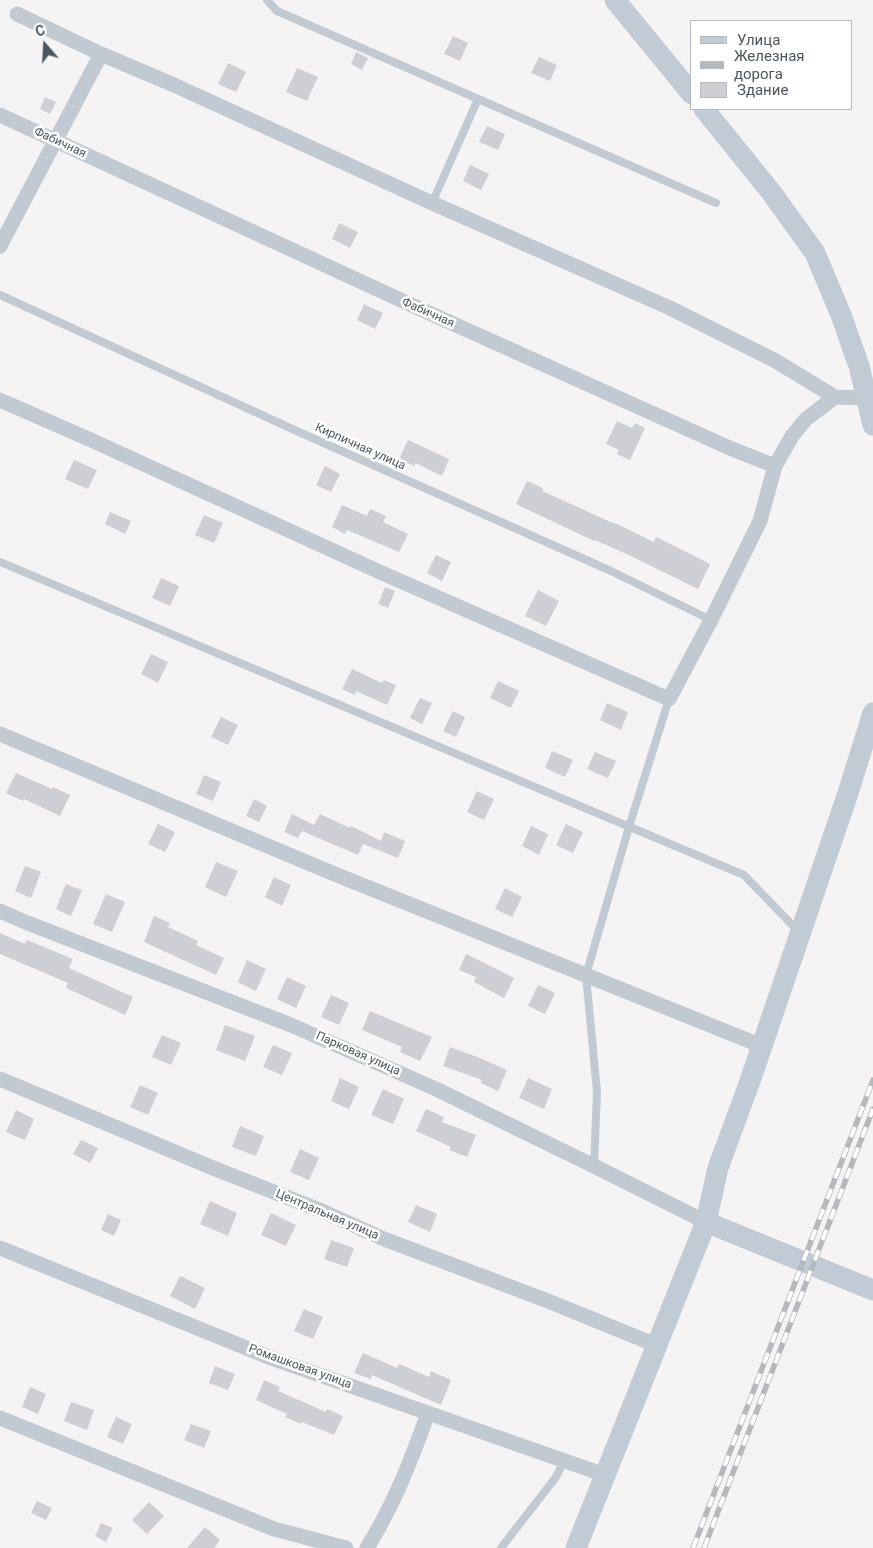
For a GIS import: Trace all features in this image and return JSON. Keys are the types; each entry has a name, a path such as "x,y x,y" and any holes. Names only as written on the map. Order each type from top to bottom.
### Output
{"street":[{"path":"615,0 690,92"},
{"path":"17,14 101,54 670,308 774,360 835,397 867,398"},
{"path":"0,246 101,54"},
{"path":"705,110 771,192 815,253 841,315 859,366 873,425"},
{"name":"Фабичная","path":"0,115 418,308 732,449 775,466"},
{"path":"0,400 382,573 669,699 760,521 775,466 792,436 806,419 835,397"},
{"path":"576,1548 706,1222 718,1168 762,1046 848,793 873,713"},
{"path":"0,734 337,875 762,1046"},
{"name":"Парковая улица","path":"0,911 34,926 291,1025 436,1089 706,1222"},
{"name":"Центральная улица","path":"0,1080 322,1211 384,1239 548,1301 656,1345"},
{"path":"706,1222 868,1289"},
{"name":"Ромашковая улица","path":"0,1248 271,1358 605,1475"},
{"path":"367,1548 384,1521 408,1469 428,1413"},
{"path":"0,1418 274,1529 346,1548"}],"lane":[{"path":"267,0 277,11 716,203"},
{"path":"432,203 478,99"},
{"name":"Кирпичная улица","path":"0,294 299,432 611,571 711,620"},
{"path":"0,562 744,875 800,933"},
{"path":"594,1166 597,1092 586,975 669,699"},
{"path":"501,1548 556,1477 564,1460"}],"building":[{"path":"453,36 468,43 460,61 444,54"},
{"path":"356,52 368,58 362,70 351,64"},
{"path":"539,57 557,65 550,81 531,73"},
{"path":"228,63 246,72 236,92 218,84"},
{"path":"297,68 318,77 307,101 286,92"},
{"path":"45,97 56,102 50,114 40,109"},
{"path":"487,126 505,134 498,150 479,142"},
{"path":"470,165 489,174 481,190 463,181"},
{"path":"339,223 358,232 350,248 332,239"},
{"path":"364,304 383,313 375,329 357,320"},
{"path":"617,421 632,428 635,423 645,428 630,460 617,454 619,450 606,444"},
{"path":"408,440 449,459 442,476 416,463 414,466 399,459"},
{"path":"74,460 97,470 88,489 65,479"},
{"path":"325,466 340,474 331,492 316,485"},
{"path":"527,481 543,488 542,491 654,542 656,537 710,564 698,589 631,556 594,541 516,504"},
{"path":"342,505 367,516 370,509 386,516 383,522 408,534 399,552 347,530 345,534 332,527"},
{"path":"110,512 131,521 125,534 105,524"},
{"path":"204,515 223,523 214,543 195,535"},
{"path":"436,555 451,562 442,581 427,573"},
{"path":"161,578 179,586 170,606 152,598"},
{"path":"385,587 395,591 388,608 378,604"},
{"path":"538,590 559,601 546,626 525,616"},
{"path":"151,654 168,662 158,683 141,674"},
{"path":"352,669 382,683 384,680 396,685 387,705 356,691 355,695 342,689"},
{"path":"498,681 519,691 511,708 490,698"},
{"path":"420,698 432,703 422,724 410,718"},
{"path":"607,703 628,712 621,730 600,720"},
{"path":"453,711 465,717 456,737 443,731"},
{"path":"221,717 238,725 228,745 211,737"},
{"path":"552,751 573,760 565,777 545,768"},
{"path":"595,752 616,761 608,778 587,769"},
{"path":"16,773 70,795 60,816 24,799 23,801 6,793"},
{"path":"204,775 221,782 213,801 196,794"},
{"path":"477,791 494,799 484,820 467,812"},
{"path":"254,799 267,806 259,822 246,816"},
{"path":"292,814 314,825 320,814 350,828 351,826 381,841 384,832 405,841 398,858 363,844 358,855 302,831 298,838 284,832"},
{"path":"158,824 175,832 165,852 148,844"},
{"path":"566,824 583,832 573,853 556,845"},
{"path":"531,826 548,834 539,855 522,846"},
{"path":"216,862 238,871 226,897 205,887"},
{"path":"25,866 41,872 31,898 15,891"},
{"path":"274,877 291,885 282,906 265,897"},
{"path":"66,884 82,890 71,916 56,909"},
{"path":"505,888 522,897 512,917 495,909"},
{"path":"106,894 125,902 112,932 93,924"},
{"path":"154,916 170,923 168,927 198,941 196,945 224,958 216,975 144,942"},
{"path":"0,933 25,944 27,940 73,959 69,968 133,997 125,1015 66,988 68,983 0,954"},
{"path":"466,954 514,978 504,998 474,982 476,977 459,970"},
{"path":"247,960 266,969 256,991 238,982"},
{"path":"287,977 306,986 296,1008 277,999"},
{"path":"538,985 555,993 545,1014 528,1006"},
{"path":"331,995 349,1003 339,1025 321,1017"},
{"path":"370,1011 432,1037 420,1061 400,1052 402,1047 362,1030"},
{"path":"225,1025 255,1036 245,1061 216,1050"},
{"path":"162,1035 181,1043 171,1065 152,1057"},
{"path":"273,1045 292,1053 282,1075 263,1067"},
{"path":"450,1047 507,1070 498,1091 481,1083 482,1080 443,1066"},
{"path":"340,1078 359,1087 349,1109 331,1101"},
{"path":"528,1078 552,1089 544,1109 519,1098"},
{"path":"140,1085 158,1093 148,1115 130,1107"},
{"path":"383,1089 404,1099 393,1124 371,1115"},
{"path":"426,1109 444,1117 442,1122 476,1135 467,1157 449,1150 451,1147 416,1131"},
{"path":"16,1110 34,1119 25,1140 6,1132"},
{"path":"240,1126 264,1136 256,1156 232,1147"},
{"path":"81,1140 98,1148 90,1163 73,1154"},
{"path":"300,1149 319,1158 309,1180 290,1172"},
{"path":"210,1201 237,1213 228,1236 200,1224"},
{"path":"416,1205 437,1214 430,1232 408,1222"},
{"path":"271,1213 296,1225 286,1246 261,1235"},
{"path":"108,1214 121,1220 114,1236 101,1230"},
{"path":"331,1240 354,1248 347,1267 324,1259"},
{"path":"180,1276 205,1288 195,1309 170,1296"},
{"path":"304,1309 323,1317 313,1339 294,1331"},
{"path":"363,1353 397,1368 399,1364 429,1377 431,1371 451,1380 441,1405 372,1375 371,1379 354,1373"},
{"path":"215,1366 235,1374 228,1390 209,1383"},
{"path":"264,1380 280,1387 278,1391 326,1412 327,1409 343,1416 334,1435 285,1417 287,1414 256,1400"},
{"path":"30,1387 46,1394 38,1414 22,1407"},
{"path":"71,1402 94,1410 87,1430 64,1421"},
{"path":"116,1417 132,1424 123,1444 107,1437"},
{"path":"191,1424 211,1431 204,1448 184,1440"},
{"path":"37,1501 52,1508 46,1520 31,1513"},
{"path":"149,1502 164,1516 147,1534 132,1520"},
{"path":"101,1523 113,1528 106,1542 95,1536"},
{"path":"205,1527 220,1540 214,1548 187,1548"}],"railway":[{"path":"693,1548 873,1080"},
{"path":"704,1548 873,1109"}]}
